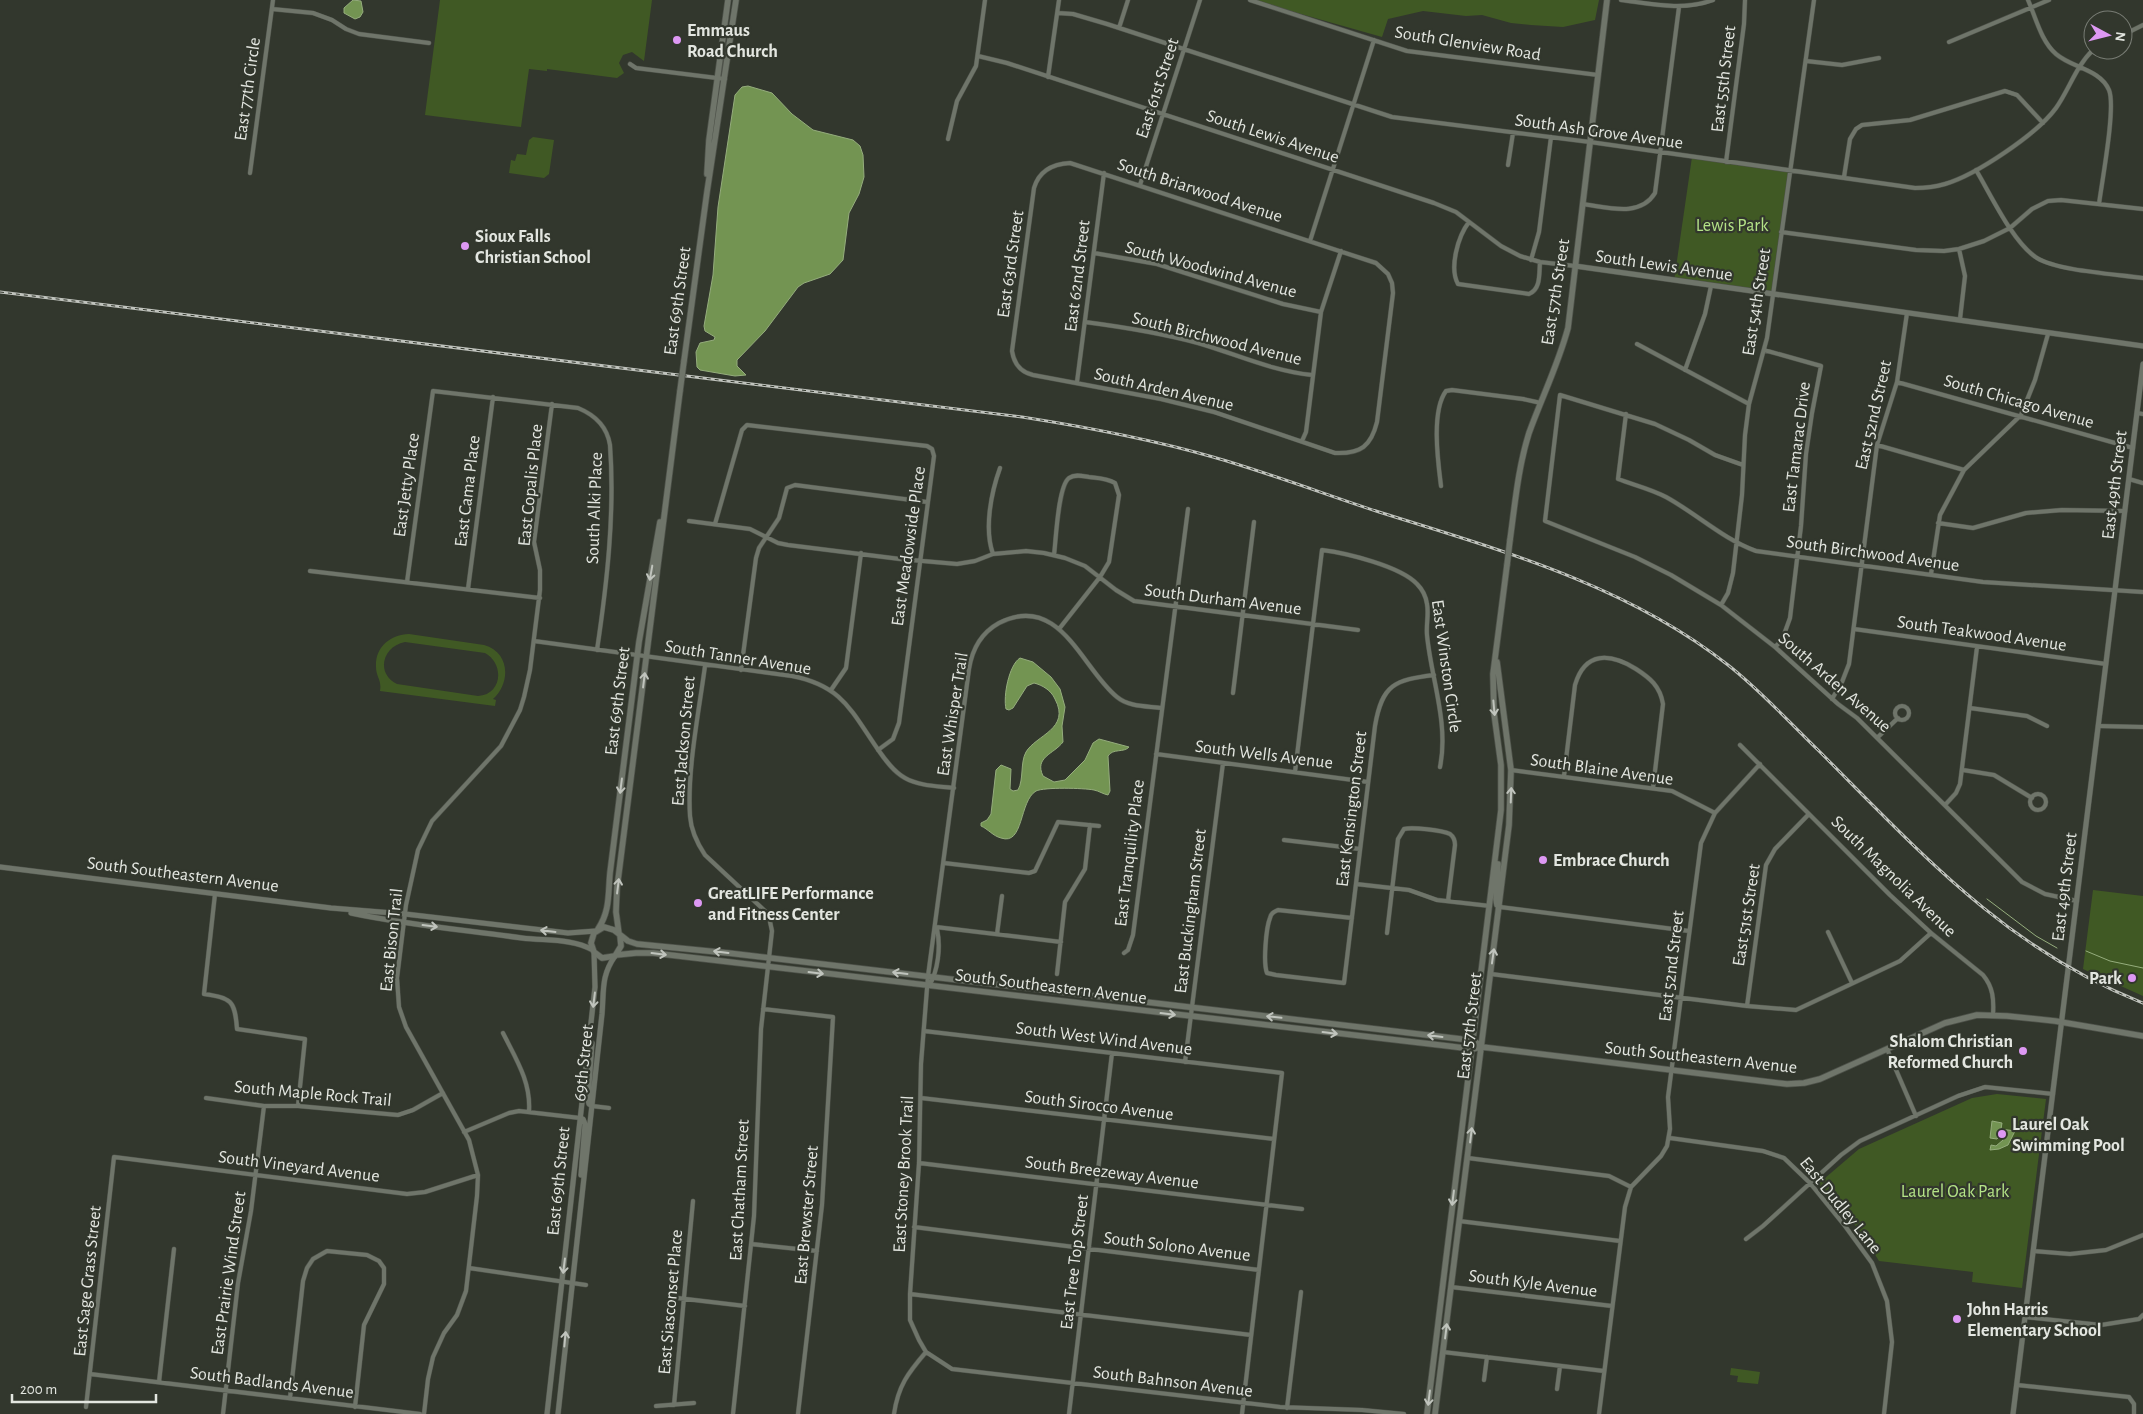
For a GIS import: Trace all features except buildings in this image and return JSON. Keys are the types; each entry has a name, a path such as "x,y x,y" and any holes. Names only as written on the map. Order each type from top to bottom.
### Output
{"main road":[{"name":"East 69th Street","path":"706,192 707,159 728,0"},
{"name":"East 69th Street","path":"619,934 616,912 617,888 706,192 736,0"},
{"name":"East 57th Street","path":"1426,1414 1497,844 1502,780 1492,685 1510,540 1522,461 1529,433 1558,363 1568,328 1607,0"},
{"name":"East 69th Street","path":"597,931 606,918 607,912 610,874 638,656 669,473"},
{"name":"East 57th Street","path":"1436,1414 1509,825 1511,770 1498,678 1498,642"},
{"path":"1497,844 1498,873 1496,899 1497,905 1500,907"},
{"path":"608,927 619,934 622,946 615,956 605,958 593,951 591,940 597,931 608,927"},
{"name":"South Southeastern Avenue","path":"619,934 637,944 1473,1040"},
{"name":"South Southeastern Avenue","path":"615,956 636,952 653,953 1472,1049 1482,1047 1773,1083 1798,1084 1820,1079 1955,1020 1977,1015 2062,1022 2143,1036"},
{"path":"1473,1040 1482,1047"}],"street":[{"name":"East 77th Circle","path":"250,174 273,0"},
{"path":"948,138 957,101 973,74 978,56 985,0"},
{"path":"1048,77 1059,0"},
{"path":"1119,28 1128,0"},
{"name":"East 61st Street","path":"1140,185 1200,0"},
{"name":"South Glenview Road","path":"1250,0 1417,53 1598,75"},
{"path":"1621,0 1678,7 1693,6 1713,0"},
{"name":"East 55th Street","path":"1726,162 1744,24 1745,0"},
{"name":"East 54th Street","path":"1721,605 1728,593 1731,581 1749,404 1764,350 1814,0"},
{"path":"2028,0 2050,47 2061,58 2102,80 2111,96 2112,107 2099,204"},
{"path":"1950,42 2049,0"},
{"path":"1582,204 1632,209 1646,203 1652,197 1657,186 1678,7"},
{"path":"272,9 313,13 332,20 346,29 359,34 429,43"},
{"name":"South Ash Grove Avenue","path":"1058,12 1073,14 1119,28 1392,117 1925,188 1952,182 1976,170 2023,140 2043,123 2065,95 2085,60"},
{"path":"1310,241 1374,40"},
{"name":"South Lewis Avenue","path":"978,56 1163,114 1434,203 1456,212 1501,246 1531,260 2143,346"},
{"path":"1806,61 1842,66 1879,58"},
{"path":"630,64 636,68 725,79"},
{"path":"1844,177 1850,139 1856,129 1869,123 1910,120 2005,91 2017,94 2043,123"},
{"path":"1508,165 1513,133"},
{"path":"1531,260 1539,232 1551,137"},
{"name":"South Briarwood Avenue","path":"1050,167 1070,163 1341,251"},
{"name":"East 63rd Street","path":"1019,368 1013,358 1012,351 1034,188 1039,176 1050,167"},
{"path":"1976,170 2010,228 2030,253 2050,264 2143,278"},
{"name":"East 62nd Street","path":"1077,382 1104,173"},
{"path":"1781,232 1930,252 1959,249 1984,241 2010,228 2032,209 2048,202 2061,200 2143,210"},
{"path":"1469,222 1461,234 1458,247 1454,272 1458,284 1529,294 1535,292 1537,288 1540,262"},
{"path":"1959,249 1965,276 1960,320"},
{"path":"1302,442 1306,432 1321,312 1341,251"},
{"name":"South Arden Avenue","path":"1019,368 1033,375 1161,399 1214,412 1335,453 1355,452 1369,442 1374,434 1377,422 1392,283 1388,274 1376,263 1341,251"},
{"name":"South Woodwind Avenue","path":"1094,253 1157,264 1283,304 1321,312"},
{"path":"1685,370 1704,314 1711,286"},
{"name":"East 52nd Street","path":"1832,699 1846,672 1854,629 1877,445 1897,382 1906,313"},
{"name":"South Birchwood Avenue","path":"1085,322 1155,333 1199,344 1281,370 1312,375"},
{"path":"1931,574 1938,523 1964,470 2021,416 2035,380 2048,334"},
{"path":"1637,344 1749,404"},
{"name":"East Tamarac Drive","path":"1764,350 1821,366 1810,421 1787,628 1782,640 1776,647"},
{"name":"East 49th Street","path":"2013,1414 2097,726 2133,448 2140,414 2143,364"},
{"name":"South Chicago Avenue","path":"1897,382 2133,448"},
{"path":"1441,486 1436,442 1440,401 1446,391 1452,390 1505,396 1542,403"},
{"name":"South Alki Place","path":"433,391 578,408 590,414 602,424 609,437 611,458 606,587 598,650"},
{"name":"East Jetty Place","path":"407,582 433,391"},
{"name":"South Arden Avenue","path":"1626,414 1560,395 1545,521 1635,556 1721,605 1776,647 1832,699 1878,737 2022,882 2045,894 2077,901"},
{"name":"East Cama Place","path":"468,589 493,397"},
{"name":"East Copalis Place","path":"540,598 541,576 534,542 552,404"},
{"path":"1626,414 1675,433 1715,455 1743,464"},
{"name":"South Birchwood Avenue","path":"1626,414 1618,480 1667,498 1736,542 1756,551 2020,585 2143,592"},
{"name":"East Meadowside Place","path":"715,524 742,430 748,424 930,447 934,456 898,730 893,739 878,750"},
{"path":"1877,445 1964,470"},
{"path":"993,554 988,540 995,482 1000,468"},
{"path":"1054,554 1062,491 1067,480 1075,476 1111,481 1118,486 1119,495 1111,555 1100,577 1059,629"},
{"path":"2129,479 2143,483"},
{"path":"742,670 756,558 766,537 779,518 785,492 790,486 928,502"},
{"name":"East Tranquility Place","path":"1124,952 1128,950 1133,935 1188,509"},
{"path":"1938,523 1973,528 2033,513 2062,510 2125,512"},
{"name":"South Durham Avenue","path":"688,521 750,529 788,545 900,559 920,559 957,564 975,561 993,554 1026,551 1054,554 1085,566 1116,590 1134,601 1358,630"},
{"path":"1233,693 1254,522"},
{"name":"East Winston Circle","path":"1312,624 1322,550 1348,554 1403,573 1419,586 1428,605 1427,636 1443,742 1440,766"},
{"path":"831,690 846,668 861,553"},
{"path":"310,570 540,598"},
{"name":"East Bison Trail","path":"422,1414 433,1357 441,1339 461,1307 469,1268 478,1196 478,1175 472,1148 406,1027 399,1007 397,978 405,914 414,865 424,836 432,821 501,746 520,710 529,675 540,598"},
{"name":"East Whisper Trail","path":"929,986 938,943 936,927 971,660 980,639 995,626 1006,620 1018,618 1042,620 1059,629 1069,638 1117,697 1130,704 1161,708"},
{"path":"1295,772 1312,624"},
{"name":"South Teakwood Avenue","path":"1854,629 2106,664"},
{"name":"South Tanner Avenue","path":"534,641 704,666 803,678 831,690 843,701 888,764 906,779 954,788"},
{"path":"1945,805 1956,793 1963,770 1978,647"},
{"path":"1564,776 1578,674 1594,660 1612,658 1621,660 1648,677 1660,693 1663,704 1653,788"},
{"name":"East Jackson Street","path":"704,666 691,773 690,816 692,829 705,855 765,911 769,917 772,931 768,967"},
{"name":"East Kensington Street","path":"1352,918 1278,910 1270,918 1264,964 1267,973 1344,982 1352,918 1368,782 1380,703 1386,692 1406,678 1434,674"},
{"path":"1970,708 2028,716 2047,726"},
{"path":"1878,737 1898,718"},
{"path":"2097,726 2143,727"},
{"name":"South Magnolia Avenue","path":"1740,745 1931,933 1988,981 1993,998 1993,1015"},
{"name":"South Wells Avenue","path":"1156,754 1368,782"},
{"name":"East Buckingham Street","path":"1185,1062 1223,763"},
{"name":"East 52nd Street","path":"1670,1138 1668,1109 1671,1070 1698,856 1704,833 1715,813 1760,764"},
{"name":"South Blaine Avenue","path":"1511,770 1653,788 1680,794 1715,813"},
{"path":"1963,770 1994,775 2032,798"},
{"path":"2036,794 2043,796 2046,800 2045,806 2042,809 2034,808 2031,802 2032,798 2036,794"},
{"name":"East 51st Street","path":"1747,1006 1766,865 1775,848 1809,814"},
{"path":"944,863 1030,873 1034,871 1058,822 1099,826"},
{"path":"1057,974 1065,902 1085,870 1090,824"},
{"path":"1387,933 1398,838 1402,830 1410,828 1447,833 1452,836 1455,841 1448,901"},
{"path":"1284,840 1360,849"},
{"name":"South Southeastern Avenue","path":"0,866 331,908 405,914 568,933 597,931"},
{"path":"1356,884 1409,890 1430,898 1490,906"},
{"path":"215,894 204,994 225,997 233,1006 237,1029 305,1039 298,1106"},
{"path":"997,934 1002,896"},
{"path":"1500,907 1689,931"},
{"name":"South Southeastern Avenue","path":"331,908 404,922 542,940 576,942 593,951"},
{"path":"936,927 1061,942"},
{"path":"1828,932 1852,983"},
{"path":"1491,974 1747,1006 1796,1010 1900,961 1931,933"},
{"name":"East 69th Street","path":"549,1414 548,1406 596,978 593,951"},
{"name":"69th Street","path":"558,1414 592,1106 604,976 615,956"},
{"name":"East Chatham Street","path":"733,1414 756,1183 760,1038 768,967"},
{"name":"East Stoney Brook Trail","path":"929,986 921,1064 919,1163 910,1320 926,1352 941,1362"},
{"name":"East Brewster Street","path":"763,1009 833,1017 822,1206 798,1414"},
{"name":"South West Wind Avenue","path":"924,1031 1282,1073 1274,1139"},
{"path":"503,1033 525,1076 529,1090 529,1112"},
{"path":"590,1033 592,1054 588,1100 592,1106 608,1108"},
{"path":"1887,1049 1916,1116"},
{"name":"East Tree Top Street","path":"1069,1414 1112,1053"},
{"path":"1746,1239 1840,1155 1860,1141 1958,1096 1985,1088 1996,1087 2053,1094"},
{"name":"South Maple Rock Trail","path":"206,1098 264,1106 298,1106 398,1114 412,1110 443,1093"},
{"name":"South Sirocco Avenue","path":"921,1098 1274,1139"},
{"name":"East Prairie Wind Street","path":"223,1414 238,1283 256,1174 264,1106"},
{"path":"464,1132 508,1113 529,1112 583,1119 585,1124 581,1165 583,1183"},
{"path":"1599,1414 1624,1207 1630,1188 1662,1156 1670,1138"},
{"name":"East Dudley Lane","path":"1670,1138 1769,1153 1787,1161 1810,1183 1864,1250 1879,1279 1887,1301 1892,1342 1884,1414"},
{"path":"1242,1414 1274,1139"},
{"name":"South Vineyard Avenue","path":"114,1157 407,1194 425,1192 478,1175"},
{"name":"East Sage Grass Street","path":"86,1407 114,1157"},
{"path":"1468,1158 1609,1176 1630,1188"},
{"name":"South Breezeway Avenue","path":"919,1163 1302,1209"},
{"name":"East Siasconset Place","path":"674,1404 693,1201"},
{"path":"1459,1221 1620,1240"},
{"name":"South Solono Avenue","path":"914,1227 1259,1270"},
{"path":"2033,1251 2070,1254 2106,1250 2143,1235"},
{"path":"751,1244 817,1251"},
{"path":"159,1382 174,1249"},
{"path":"290,1398 303,1281 307,1268 313,1259 327,1251 367,1255 379,1261 384,1268 385,1276 384,1284 364,1325 356,1407"},
{"path":"469,1268 586,1285"},
{"name":"South Kyle Avenue","path":"1451,1287 1612,1306"},
{"path":"1287,1408 1301,1292"},
{"path":"910,1294 1251,1335"},
{"path":"669,1297 745,1306"},
{"path":"2025,1317 2100,1326 2139,1318 2143,1315"},
{"path":"894,1414 897,1395 907,1374 926,1352"},
{"path":"1444,1352 1604,1371"},
{"path":"1484,1380 1487,1357"},
{"name":"South Bahnson Avenue","path":"941,1362 952,1369 1287,1408 1404,1414"},
{"path":"1557,1389 1560,1366"},
{"name":"South Badlands Avenue","path":"90,1374 422,1414"},
{"path":"2017,1385 2120,1395 2132,1400 2134,1414"},
{"path":"656,1406 694,1403"}],"green space":[{"path":"440,0 652,0 644,61 632,52 623,55 619,63 624,73 617,78 547,69 547,71 529,69 521,127 425,115"},
{"path":"1251,0 1599,0 1595,20 1563,27 1511,23 1482,15 1466,16 1423,11 1388,19 1382,37"},
{"path":"533,137 554,140 549,174 544,178 509,173 511,160 515,161 517,154 526,155 529,140"},
{"name":"Lewis Park","path":"1692,157 1790,170 1772,294 1674,281"},
{"path":"409,634 484,645 493,649 499,654 505,669 503,685 493,699 496,700 495,706 380,691 376,667 378,654 385,643 402,635","holes":["405,642 485,653 496,664 498,678 492,690 478,696 397,684 390,679 384,667 384,660 391,649"]},
{"path":"2093,890 2143,896 2143,996 2083,969"},
{"name":"Laurel Oak Park","path":"1997,1094 2046,1099 2022,1288 1972,1282 1973,1272 1879,1261 1861,1232 1818,1184 1859,1149 1972,1098"},
{"path":"1731,1368 1760,1372 1758,1384 1737,1382 1738,1376 1730,1375"}],"shaded area":[{"path":"353,0 361,1 363,12 360,17 355,19 344,13 344,8"},
{"path":"748,86 772,93 792,114 813,130 853,140 860,146 863,155 864,177 859,194 849,213 843,260 830,274 798,287 765,331 737,360 737,366 746,375 735,376 700,370 697,367 696,352 700,343 714,340 715,337 705,331 704,326 713,275 718,207 735,95 742,87"},
{"path":"1020,658 1033,662 1051,677 1060,689 1065,707 1062,726 1063,742 1043,760 1041,770 1043,776 1054,782 1065,780 1085,760 1093,743 1099,739 1129,747 1113,752 1108,756 1110,791 1108,795 1094,790 1082,789 1055,788 1036,791 1027,804 1018,829 1008,839 998,837 981,826 981,823 987,820 991,814 996,770 1001,765 1011,769 1010,789 1013,791 1018,790 1026,752 1050,730 1059,718 1059,709 1051,693 1046,688 1034,683 1027,686 1013,708 1006,709 1005,697 1008,681 1013,667"},
{"name":"Laurel Oak Swimming Pool","path":"1992,1121 2002,1123 2001,1129 2015,1131 2008,1145 1990,1150 1991,1145 1996,1146 2003,1140 2000,1136 1997,1139 1990,1138"}],"waterway":[{"path":"1987,899 2036,936 2057,948"},
{"path":"2086,951 2110,961 2143,968"}],"railway":[{"path":"0,292 1022,417 1094,429 1213,457 1516,556 1605,591 1689,637 1728,665 1774,706 1892,825 1967,894 2007,926 2049,955 2094,981 2143,1003"}],"place":[{"name":"Emmaus Road Church","path":"677,40"},
{"name":"Sioux Falls Christian School","path":"465,246"},
{"name":"Embrace Church","path":"1543,860"},
{"name":"GreatLIFE Performance and Fitness Center","path":"698,903"},
{"name":"Park","path":"2132,978"},
{"name":"Shalom Christian Reformed Church","path":"2023,1051"},
{"name":"Laurel Oak Swimming Pool","path":"2002,1134"},
{"name":"John Harris Elementary School","path":"1957,1319"}]}
